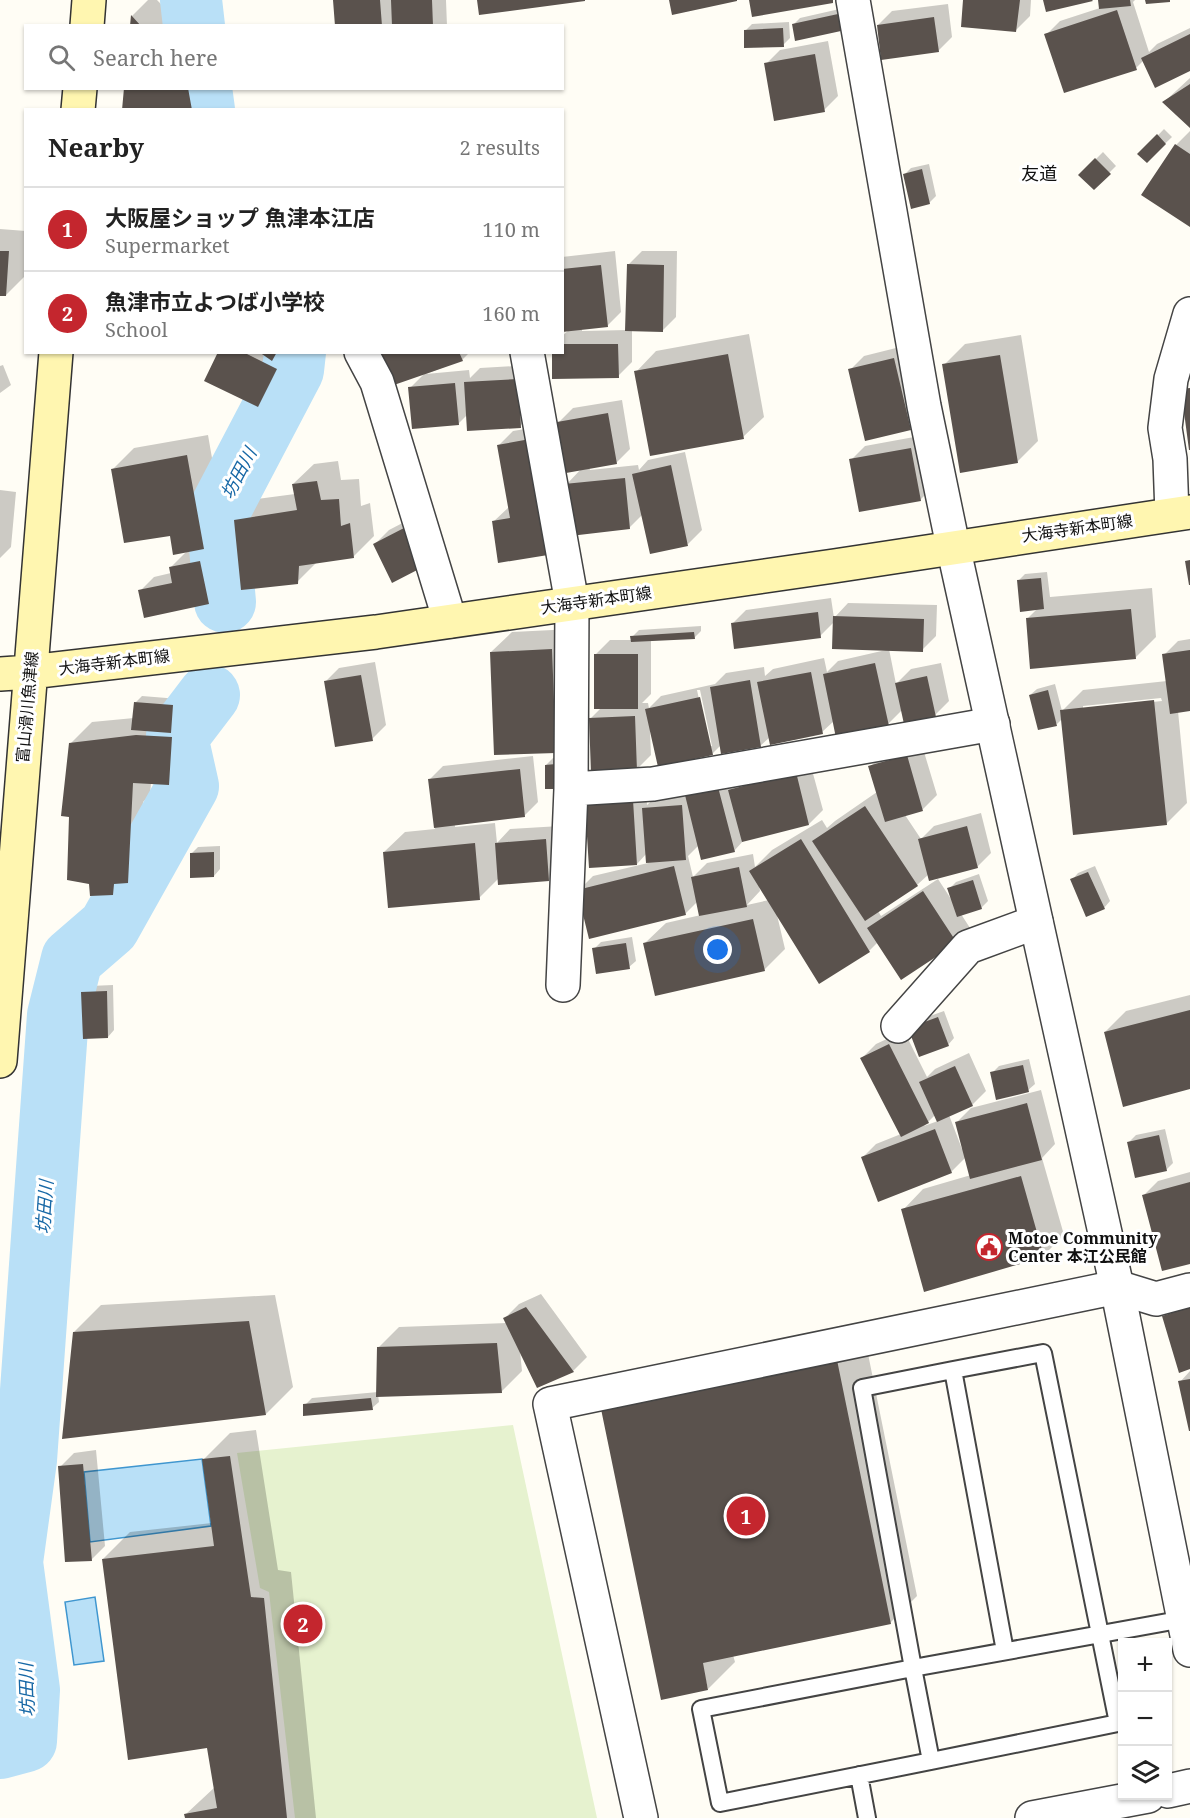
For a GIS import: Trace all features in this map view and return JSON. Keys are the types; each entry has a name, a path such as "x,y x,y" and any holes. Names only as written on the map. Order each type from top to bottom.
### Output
{"main road":[{"path":"87,24 89,0"},
{"path":"78,108 80,90"},
{"name":"富山滑川魚津線","path":"0,1061 15,673 56,354"},
{"name":"大海寺新本町線","path":"15,673 376,632 1181,513"}],"street":[{"path":"853,0 924,406 1117,1287 1190,1650"},
{"path":"1181,513 1165,428 1171,380 1190,314"},
{"path":"362,354 377,382 450,621"},
{"path":"527,354 572,603 571,789 562,985"},
{"path":"571,789 653,783 993,724"},
{"path":"898,1026 968,946 1036,922"},
{"path":"641,1818 550,1404 1117,1287 1156,1299 1190,1290"},
{"path":"1172,1790 1190,1786"},
{"path":"1032,1818 1127,1800"}],"lane":[{"path":"931,1761 913,1668 862,1388 1043,1353 1101,1634 1118,1723 931,1761 720,1803 701,1709 913,1668 1005,1651 1101,1634 1184,1619"},
{"path":"953,1370 1005,1651"},
{"path":"859,1775 867,1818"}],"green space":[{"path":"513,1425 597,1818 295,1818 269,1592 260,1588 237,1453"}],"water":[{"path":"202,1459 211,1526 90,1542 84,1472"},
{"path":"95,1597 104,1661 74,1665 65,1602"}],"building":[{"path":"333,0 380,0 382,24 335,24"},
{"path":"391,0 432,0 433,24 392,24"},
{"path":"477,0 585,0 585,1 479,15"},
{"path":"669,0 737,0 737,1 672,15"},
{"path":"749,0 833,0 833,3 752,17"},
{"path":"963,0 1020,0 1016,32 961,27"},
{"path":"1043,0 1092,0 1093,1 1046,12"},
{"path":"1098,0 1130,0 1131,6 1099,9"},
{"path":"1145,0 1170,0 1170,2 1146,4"},
{"path":"1117,10 1137,70 1064,93 1044,34"},
{"path":"838,14 841,31 795,41 792,24"},
{"path":"131,15 139,24 130,24"},
{"path":"934,17 939,52 881,60 877,25"},
{"path":"783,28 784,47 744,48 744,30"},
{"path":"1190,34 1190,71 1155,88 1141,58"},
{"path":"815,54 825,112 774,121 764,63"},
{"path":"1190,84 1190,128 1162,102"},
{"path":"124,90 188,90 192,108 122,108"},
{"path":"1157,134 1166,144 1147,163 1137,154"},
{"path":"1175,144 1190,154 1190,227 1141,195"},
{"path":"1095,158 1111,174 1094,190 1078,175"},
{"path":"922,169 930,204 911,209 903,174"},
{"path":"0,251 9,251 6,296 0,296"},
{"path":"627,264 664,265 663,332 625,331"},
{"path":"601,265 608,327 564,332 564,269"},
{"path":"564,344 618,344 619,378 552,379 552,354 564,354"},
{"path":"217,354 247,354 277,369 258,407 204,381"},
{"path":"262,354 276,354 272,361"},
{"path":"380,354 460,354 463,361 391,386"},
{"path":"728,354 744,439 650,456 634,371"},
{"path":"1000,355 1018,463 960,473 942,364"},
{"path":"894,358 911,430 865,441 848,369"},
{"path":"518,379 521,428 467,431 464,382"},
{"path":"455,383 459,425 412,429 408,387"},
{"path":"1190,388 1190,450 1189,450 1181,389"},
{"path":"608,413 617,464 566,473 557,422"},
{"path":"530,439 548,555 498,563 492,521 510,518 497,445"},
{"path":"911,448 921,501 859,512 849,459"},
{"path":"187,455 204,549 173,555 170,536 124,543 111,469"},
{"path":"671,465 688,546 650,554 632,474"},
{"path":"625,478 630,529 570,536 564,484"},
{"path":"317,481 321,500 339,499 341,526 350,523 354,558 299,566 298,584 241,590 234,520 297,510 292,484"},
{"path":"404,528 423,567 392,583 373,544"},
{"path":"1190,560 1190,585 1189,585 1185,561"},
{"path":"200,561 209,604 144,618 138,590 172,583 169,567"},
{"path":"1041,578 1044,609 1020,612 1017,580"},
{"path":"1131,609 1136,659 1030,669 1026,618"},
{"path":"818,612 821,638 734,649 731,623"},
{"path":"833,616 924,619 923,652 832,649"},
{"path":"694,632 695,639 631,642 630,636"},
{"path":"552,649 556,753 494,755 490,652"},
{"path":"1190,650 1190,711 1170,714 1162,654"},
{"path":"594,654 638,654 638,709 594,709"},
{"path":"875,663 889,726 836,738 823,674"},
{"path":"811,672 823,734 770,745 757,682"},
{"path":"361,675 373,741 335,747 324,681"},
{"path":"927,676 936,717 904,724 895,683"},
{"path":"750,680 761,747 721,754 710,687"},
{"path":"1048,690 1057,726 1038,730 1029,695"},
{"path":"700,697 713,755 658,767 645,709"},
{"path":"1154,700 1167,825 1073,835 1060,710"},
{"path":"134,702 173,705 171,733 131,730"},
{"path":"635,716 637,771 591,773 589,718"},
{"path":"136,735 172,737 169,785 133,783 128,883 114,884 113,895 90,896 89,884 67,880 69,817 61,816 69,743"},
{"path":"907,755 923,811 885,822 868,766"},
{"path":"556,764 556,789 545,789 545,765"},
{"path":"520,769 525,817 434,828 428,779"},
{"path":"796,772 809,825 742,842 728,790"},
{"path":"718,787 735,852 701,860 685,795"},
{"path":"633,800 637,865 589,868 585,804"},
{"path":"682,805 686,860 646,863 642,808"},
{"path":"865,806 918,886 865,921 812,841"},
{"path":"967,826 978,868 929,881 918,839"},
{"path":"546,839 549,881 498,885 495,843"},
{"path":"801,839 870,952 819,984 749,871"},
{"path":"475,843 480,900 388,908 383,852"},
{"path":"214,852 214,877 190,878 190,853"},
{"path":"674,866 686,915 589,939 577,890"},
{"path":"739,867 747,907 699,916 691,877"},
{"path":"1088,872 1105,909 1086,917 1070,879"},
{"path":"973,880 982,909 957,917 947,888"},
{"path":"923,891 957,943 901,980 867,928"},
{"path":"753,919 765,971 655,996 643,943"},
{"path":"626,943 630,969 596,974 592,948"},
{"path":"107,991 108,1038 83,1039 81,992"},
{"path":"1190,1010 1190,1089 1123,1107 1104,1032"},
{"path":"938,1017 949,1046 919,1057 908,1028"},
{"path":"889,1044 929,1123 901,1137 860,1058"},
{"path":"1023,1065 1029,1092 996,1100 990,1072"},
{"path":"955,1066 973,1106 937,1122 919,1082"},
{"path":"1027,1103 1042,1160 970,1179 955,1122"},
{"path":"935,1129 952,1173 878,1202 861,1157"},
{"path":"1159,1135 1167,1171 1135,1178 1127,1142"},
{"path":"1021,1176 1044,1257 924,1292 901,1209"},
{"path":"1190,1182 1190,1264 1162,1271 1142,1195"},
{"path":"526,1307 574,1372 537,1388 503,1318"},
{"path":"1190,1307 1190,1369 1179,1373 1162,1316"},
{"path":"249,1321 266,1415 62,1439 73,1332"},
{"path":"497,1343 502,1393 376,1397 377,1347"},
{"path":"837,1360 891,1624 703,1663 708,1690 661,1700 601,1409"},
{"path":"1190,1379 1190,1431 1189,1431 1178,1381"},
{"path":"371,1398 373,1410 303,1416 303,1404"},
{"path":"230,1456 251,1597 264,1598 287,1818 185,1818 184,1814 217,1808 207,1748 128,1760 102,1559 214,1546 202,1459"},
{"path":"83,1464 92,1561 65,1562 58,1466"}],"waterway":[{"name":"坊田川","path":"191,0 194,24"},
{"name":"坊田川","path":"201,90 204,108"},
{"name":"坊田川","path":"225,602 217,515 293,370 295,354"},
{"name":"坊田川","path":"0,1748 26,1741 29,1690 12,1562 26,1460 58,1015 72,959 109,927 188,786 177,737 209,695"}],"place":[{"name":"Motoe Community Center 本江公民館","path":"989,1247"},
{"name":"大阪屋ショップ 魚津本江店","path":"746,1516"},
{"name":"魚津市立よつば小学校","path":"303,1624"}],"district":[{"name":"友道","path":"1039,173"}]}
